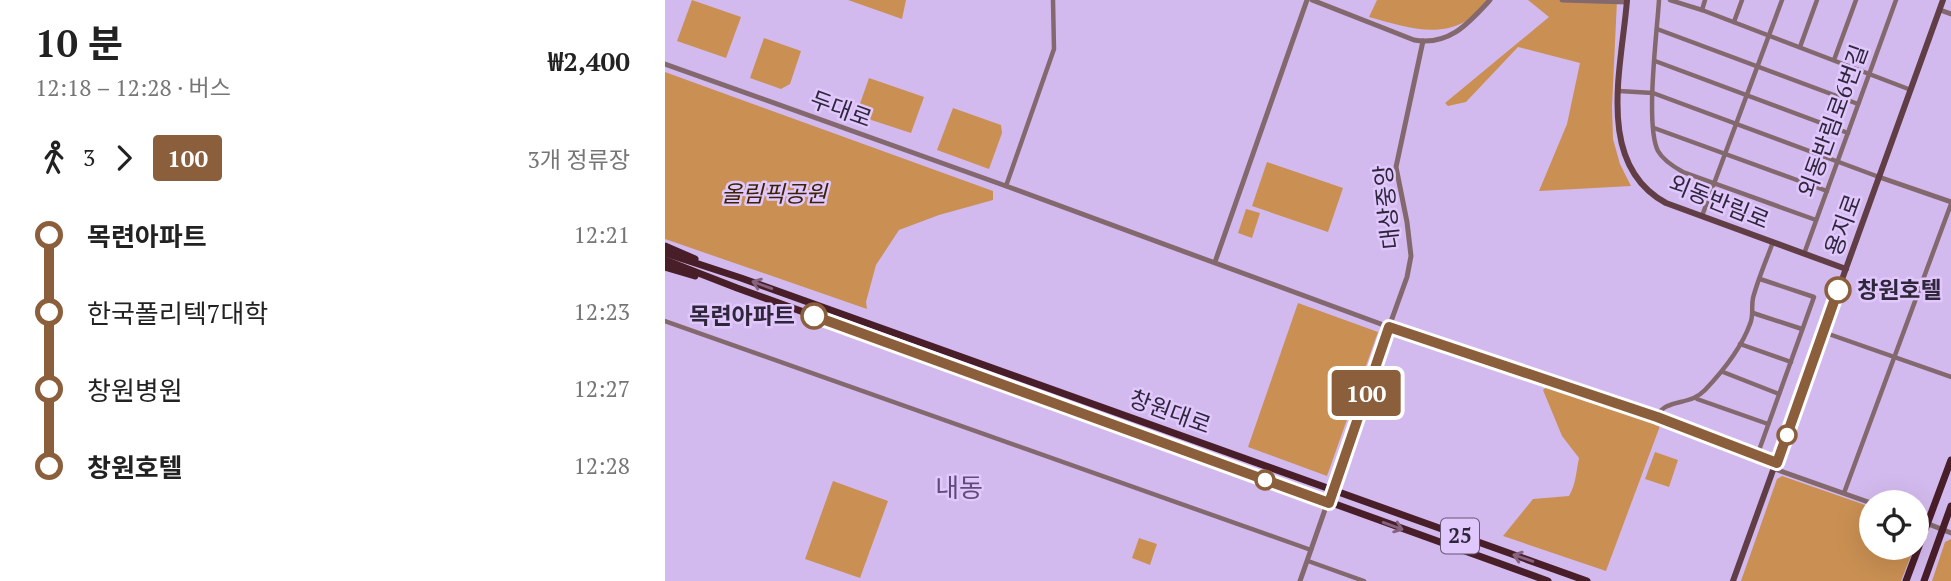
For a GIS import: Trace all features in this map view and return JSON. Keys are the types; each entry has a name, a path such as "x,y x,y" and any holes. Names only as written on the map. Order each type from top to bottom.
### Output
{"main road":[{"name":"용지로","path":"1733,581 1943,0"},
{"name":"외동반림로","path":"1628,1 1618,120 1625,159 1635,174 1656,198 1846,269"},
{"name":"창원대로","path":"665,246 741,278"},
{"name":"창원대로","path":"665,253 1587,581"},
{"name":"창원대로","path":"665,260 1548,581"},
{"name":"창원대로","path":"665,267 737,288"},
{"path":"1929,518 1951,460"},
{"path":"1924,581 1951,506"},
{"path":"1906,581 1914,560"}],"street":[{"path":"1006,186 1054,49 1053,0"},
{"path":"1215,262 1310,0 1414,40 1423,41 1442,39 1457,33 1469,24 1490,0"},
{"name":"외동반림로","path":"1562,0 1628,1"},
{"path":"1659,0 1653,93 1653,127 1658,152 1669,164 1683,172 1816,220"},
{"path":"1669,0 1702,10 1911,90"},
{"path":"1702,10 1705,0"},
{"path":"1734,22 1742,0"},
{"path":"1702,216 1781,0"},
{"path":"1800,47 1817,0"},
{"path":"1834,60 1856,0"},
{"name":"외동반림로6번길","path":"1804,254 1896,0"},
{"path":"1940,10 1951,14"},
{"path":"1657,29 1858,104"},
{"name":"대상중앙","path":"1389,327 1407,277 1411,256 1396,167 1423,41"},
{"path":"1655,61 1848,132"},
{"name":"두대로","path":"665,64 1389,327"},
{"path":"1619,91 1653,93 1951,203 1845,493"},
{"path":"1653,127 1827,191"},
{"path":"1697,399 1723,372 1740,344 1753,313 1752,302 1773,242"},
{"path":"1757,456 1814,297 1760,279"},
{"path":"1753,313 1803,329"},
{"path":"665,321 1311,550"},
{"path":"1300,581 1389,327 1657,417 1859,498"},
{"path":"1823,332 1951,377"},
{"path":"1740,344 1791,362"},
{"path":"1723,372 1779,394"},
{"path":"1657,417 1661,408 1667,405 1697,399 1768,424"},
{"path":"1929,524 1951,533"},
{"path":"1308,561 1364,581"}],"green space":[{"path":"692,0 741,17 726,58 677,41"},
{"path":"848,0 906,0 902,19"},
{"path":"1377,0 1492,0 1466,21 1430,30 1405,27 1369,17"},
{"path":"1528,0 1617,0 1613,139 1620,164 1631,186 1539,191 1567,124 1580,63 1518,47 1466,102 1448,106 1445,103 1549,17"},
{"path":"764,38 801,51 790,84 781,89 750,78"},
{"name":"올림픽공원","path":"665,72 993,191 993,200 939,215 899,230 876,265 866,302 867,309 665,239"},
{"path":"869,78 924,97 911,133 856,115"},
{"path":"953,108 1001,125 1002,133 989,169 937,150"},
{"path":"1267,162 1343,188 1328,232 1252,206"},
{"path":"1246,209 1260,213 1252,238 1238,233"},
{"path":"1298,303 1378,332 1327,476 1248,447"},
{"path":"1551,383 1654,418 1660,426 1606,571 1503,536 1533,499 1569,496 1573,487 1579,458 1562,436 1543,390"},
{"path":"1655,452 1678,460 1669,487 1645,479"},
{"path":"1782,476 1859,503 1859,560 1909,560 1901,581 1741,581 1777,479"},
{"path":"833,481 888,501 860,578 805,559"},
{"path":"1139,538 1157,544 1150,565 1132,558"},
{"path":"1951,539 1951,581 1932,581 1945,542"}],"bus line":[{"name":"100","path":"814,316 1329,503 1389,327 1657,417 1777,463 1838,290"}],"place":[{"name":"창원호텔","path":"1838,290"},
{"name":"목련아파트","path":"814,316"}],"district":[{"name":"내동","path":"959,488"}]}
